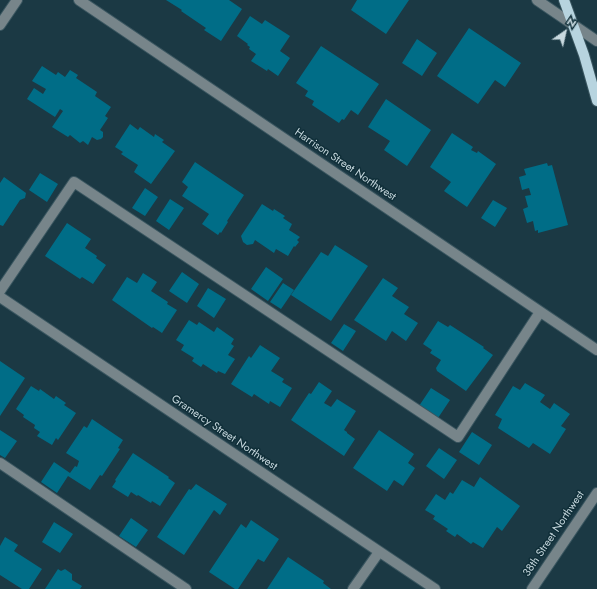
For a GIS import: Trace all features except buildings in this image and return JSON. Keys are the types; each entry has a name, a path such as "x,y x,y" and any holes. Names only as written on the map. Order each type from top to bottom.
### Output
{"main road":[{"path":"564,0 584,55 597,101"}],"street":[{"path":"0,25 17,0"},
{"name":"Harrison Street Northwest","path":"79,0 597,350"},
{"path":"537,0 597,41"},
{"path":"0,291 74,182 458,437 540,312"},
{"name":"Gramercy Street Northwest","path":"0,297 435,589"},
{"path":"0,463 186,589"},
{"name":"38th Street Northwest","path":"532,589 597,492"},
{"path":"353,589 379,552"}]}
